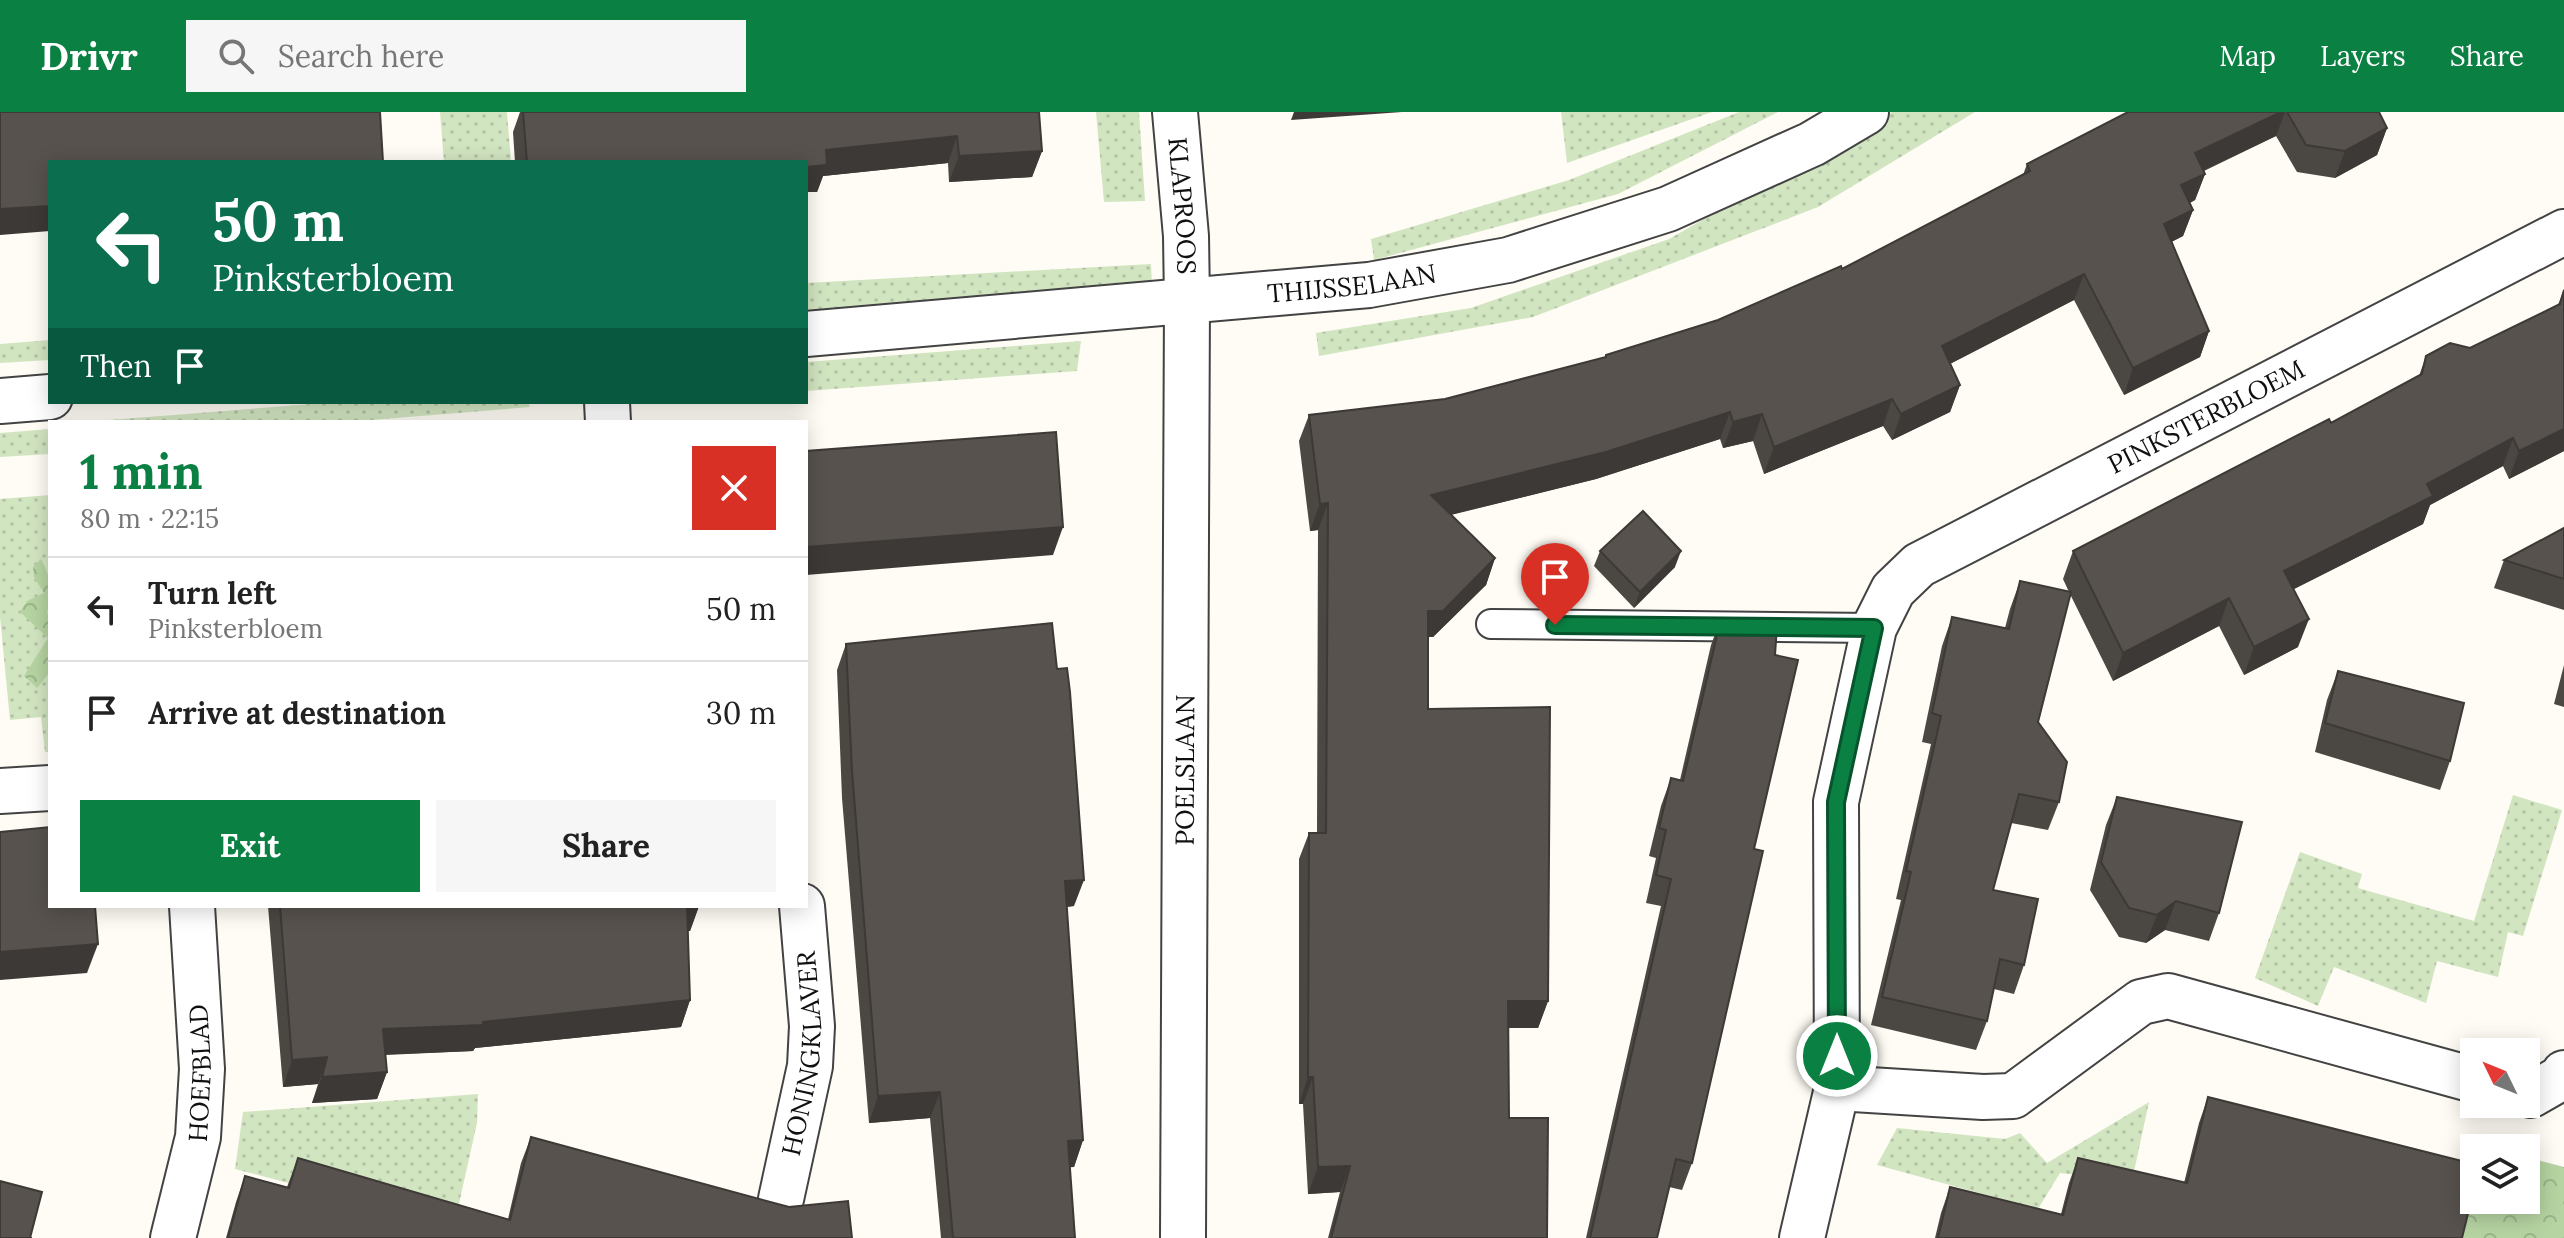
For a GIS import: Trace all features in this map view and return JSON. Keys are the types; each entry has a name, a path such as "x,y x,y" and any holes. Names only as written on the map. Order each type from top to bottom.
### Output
{"street":[{"name":"KLAPROOS","path":"1175,112 1186,236 1187,301"},
{"name":"THIJSSELAAN","path":"808,334 1369,285 1508,260 1668,209 1812,144 1866,112"},
{"name":"PINKSTERBLOEM","path":"1802,1238 1837,1088 1836,802 1874,628 1893,590 1919,565 2564,232"},
{"name":"POELSLAAN","path":"1183,1238 1187,301"},
{"path":"0,401 48,397"},
{"path":"0,791 48,788"},
{"name":"HOEFBLAD","path":"173,1238 198,1137 202,1069 192,908"},
{"name":"HONINGKLAVER","path":"781,1199 810,1066 812,1026 802,908"},
{"path":"1837,1088 2013,1096 2141,1002 2168,996 2460,1076"},
{"path":"2540,1090 2564,1073"}],"lane":[{"path":"1491,624 1874,628"}],"green space":[{"path":"440,112 507,112 511,160 444,160"},
{"path":"1096,112 1139,112 1145,201 1104,202"},
{"path":"1561,112 1712,112 1567,163"},
{"path":"1739,112 1778,112 1618,194 1374,260 1371,239 1569,180"},
{"path":"1892,112 1975,112 1818,207 1533,317 1319,356 1316,333 1471,308 1669,239"},
{"path":"1151,264 1152,288 808,316 808,283"},
{"path":"48,340 48,360 0,363 0,344"},
{"path":"1081,341 1077,371 808,391 808,362"},
{"path":"312,404 529,404 530,407 371,420 109,420"},
{"path":"48,429 48,454 0,457 0,433"},
{"path":"48,495 48,752 45,752 41,717 10,720 0,617 0,499"},
{"path":"41,559 48,576 48,638 20,612 27,601 44,593 34,577 33,567"},
{"path":"48,638 48,674 37,688 24,676"},
{"path":"2513,795 2562,810 2523,936 2508,932 2498,977 2437,961 2426,1003 2334,967 2318,1006 2255,978 2300,852 2362,874 2358,888 2474,921"},
{"path":"478,1094 477,1123 454,1226 235,1169 243,1112"},
{"path":"2149,1102 2132,1181 2060,1173 2038,1209 1877,1165 1897,1128 2005,1139 2020,1133 2047,1163"},
{"path":"2540,1161 2564,1167 2564,1238 2451,1238 2460,1204 2460,1214 2540,1214"}],"building":[{"path":"0,112 380,112 383,160 48,160 48,206 0,209"},
{"path":"523,112 1039,112 1042,151 959,156 957,136 826,150 827,165 808,167 808,160 527,160"},
{"path":"2128,112 2281,112 2195,153 2205,174 2181,185 2193,210 2164,224 2209,331 2133,368 2084,274 1942,346 1960,385 1901,414 1892,399 1774,447 1762,414 1733,422 1730,412 1606,452 1431,495 1495,558 1443,611 1428,611 1428,709 1550,707 1548,1001 1508,1001 1509,1118 1548,1118 1547,1238 1331,1238 1350,1166 1318,1167 1313,1077 1308,1077 1309,833 1326,833 1328,503 1320,504 1309,415 1445,399 1606,357 1718,320 1841,266 1842,269 2030,171 2027,164"},
{"path":"2287,112 2379,112 2387,128 2345,151 2306,145"},
{"path":"2564,290 2564,429 2519,451 2513,438 2427,484 2433,496 2284,571 2309,619 2254,647 2229,598 2123,653 2073,551 2329,419 2331,423 2422,374 2426,356 2450,343 2470,348 2560,304"},
{"path":"1056,432 1063,527 808,547 808,451"},
{"path":"1643,511 1681,551 1640,592 1600,551"},
{"path":"2564,528 2564,579 2504,560"},
{"path":"2020,581 2071,592 2038,722 2067,762 2059,802 2019,794 1993,890 2038,899 2024,965 2000,959 1987,1021 1882,997 1911,872 1906,871 1941,716 1932,713 1952,617 2009,629"},
{"path":"1721,618 1743,618 1777,626 1775,655 1798,660 1754,849 1763,851 1692,1163 1676,1159 1657,1238 1590,1238 1671,879 1656,875 1666,830 1659,828 1671,778 1683,781"},
{"path":"1052,623 1057,669 1067,668 1070,692 1084,880 1065,881 1083,1140 1068,1141 1075,1238 953,1238 940,1092 878,1096 852,771 846,644"},
{"path":"2338,671 2464,703 2450,761 2325,723"},
{"path":"2117,797 2242,822 2219,913 2176,901 2157,915 2129,908 2101,862"},
{"path":"48,827 48,908 95,908 98,944 0,952 0,832"},
{"path":"280,908 687,908 690,1000 483,1022 483,1025 383,1029 387,1072 322,1077 327,1057 292,1060"},
{"path":"2208,1097 2460,1160 2460,1214 2468,1214 2462,1238 1938,1238 1950,1187 2063,1215 2078,1158 2187,1183"},
{"path":"531,1137 789,1207 848,1201 852,1238 228,1238 245,1176 289,1188 298,1158 510,1220"},
{"path":"0,1181 42,1192 30,1238 0,1238"}],"route":[{"path":"1555,625 1874,628 1836,802 1837,1056"}]}
